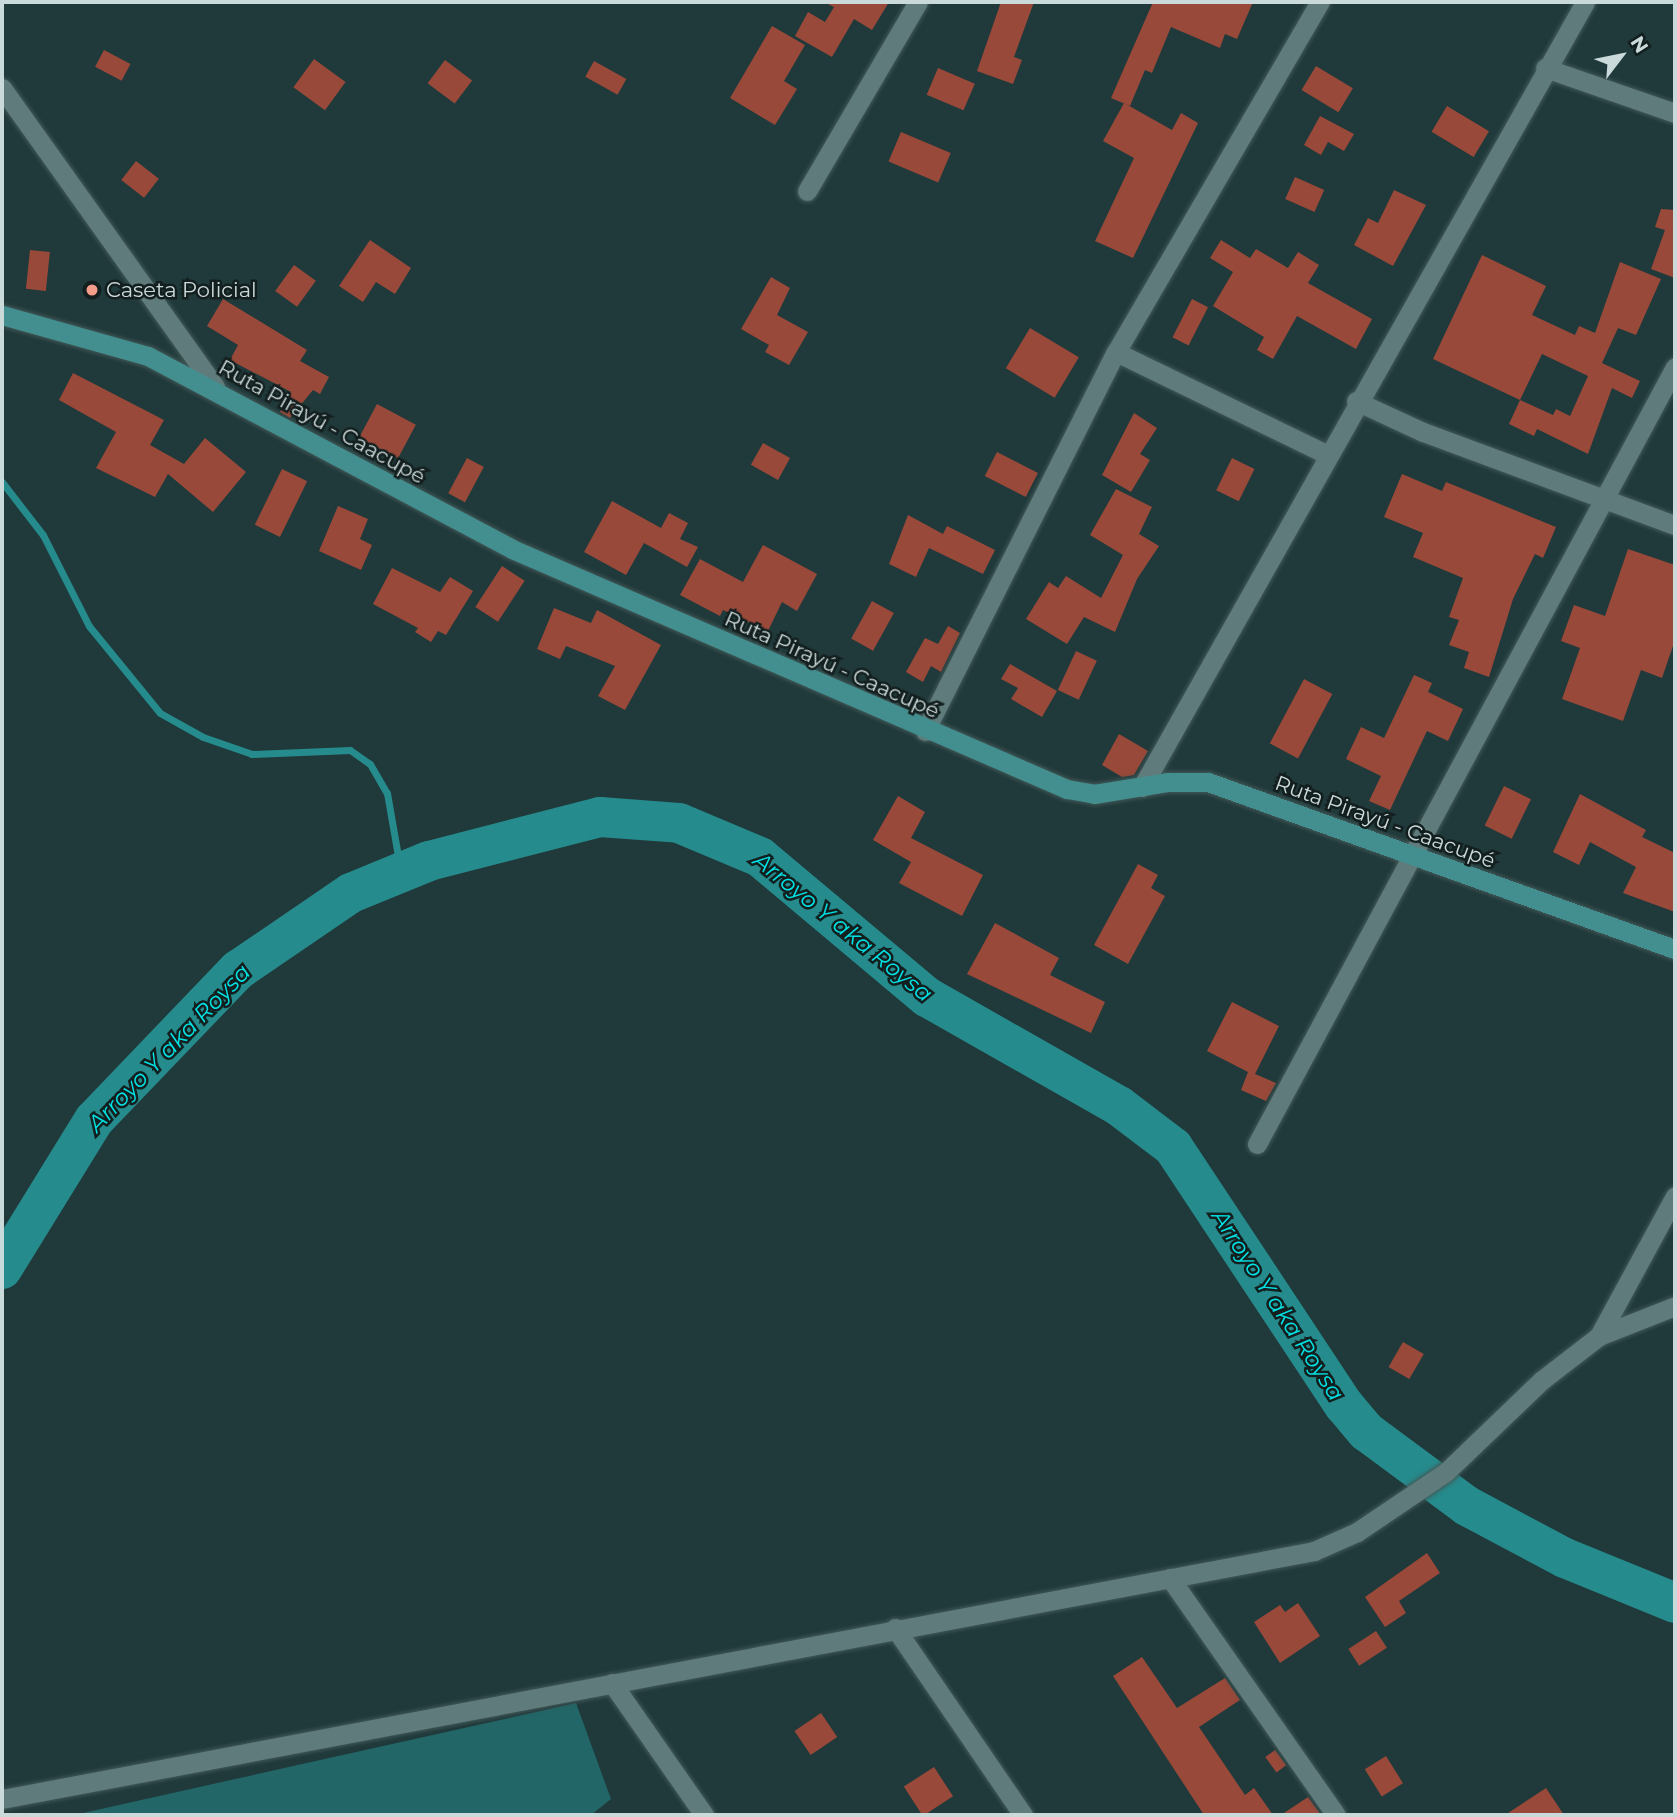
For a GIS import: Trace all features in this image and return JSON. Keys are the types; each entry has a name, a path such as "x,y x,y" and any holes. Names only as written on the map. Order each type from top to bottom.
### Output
{"main road":[{"name":"Ruta Pirayú - Caacupé","path":"2,315 148,356 215,387 336,459 512,549 925,731 1067,789 1094,794 1208,782 1414,858 1675,949"}],"street":[{"path":"807,191 918,2"},
{"path":"925,731 1116,352 1320,2"},
{"path":"1142,787 1326,454 1585,2"},
{"path":"1545,68 1675,113"},
{"path":"2,88 215,387"},
{"path":"1116,352 1326,454"},
{"path":"1257,1144 1606,502 1675,367"},
{"path":"1356,401 1606,502 1675,525"},
{"path":"1599,1336 1675,1196"},
{"path":"5,1802 895,1628 1314,1551 1401,1506 1446,1472 1542,1380 1599,1336 1675,1307"},
{"path":"1170,1578 1336,1815"},
{"path":"895,1628 1023,1815"},
{"path":"612,1683 704,1815"}],"shaded area":[{"path":"576,1703 611,1799 591,1815 74,1815"}],"building":[{"path":"824,2 889,2 872,30 854,19 832,57 795,36 808,12 825,22 834,7"},
{"path":"1001,2 1034,2 1014,57 1022,60 1013,84 977,71"},
{"path":"1153,2 1253,2 1237,39 1225,34 1220,48 1171,27 1152,73 1145,70 1130,106 1111,98"},
{"path":"772,26 805,45 784,81 797,89 775,125 730,98"},
{"path":"104,50 130,64 122,81 95,67"},
{"path":"314,59 346,82 325,110 293,87"},
{"path":"445,60 472,80 455,104 428,83"},
{"path":"594,61 626,79 618,95 585,77"},
{"path":"1316,66 1353,88 1338,112 1302,90"},
{"path":"938,68 975,84 963,110 927,95"},
{"path":"1124,103 1172,130 1181,113 1198,123 1133,258 1095,241 1134,158 1103,141"},
{"path":"1447,106 1489,131 1474,157 1432,132"},
{"path":"1320,116 1354,134 1344,151 1328,142 1321,155 1304,145"},
{"path":"901,132 951,153 938,183 888,161"},
{"path":"136,161 159,179 144,198 121,180"},
{"path":"1295,177 1324,190 1314,212 1285,199"},
{"path":"1394,190 1426,205 1393,266 1354,245 1368,218 1378,223"},
{"path":"1661,209 1675,210 1675,278 1651,269 1665,230 1655,227"},
{"path":"370,240 411,268 395,294 376,282 363,302 339,286"},
{"path":"1221,240 1250,258 1256,249 1288,268 1298,252 1319,265 1308,283 1372,319 1356,349 1297,316 1273,359 1257,350 1264,337 1213,306 1233,272 1210,258"},
{"path":"30,250 50,252 46,291 26,289"},
{"path":"1482,255 1546,286 1532,315 1575,335 1579,326 1595,333 1620,262 1661,279 1636,335 1618,328 1602,363 1640,381 1632,398 1612,388 1588,454 1537,429 1534,436 1509,424 1520,400 1433,359","holes":["1542,354 1588,376 1570,416 1556,409 1553,415 1520,400"]},
{"path":"294,265 316,281 297,307 275,291"},
{"path":"771,277 790,288 777,315 808,332 789,365 765,352 769,345 741,329"},
{"path":"223,299 307,350 300,361 329,377 320,394 313,390 290,418 280,412 291,392 230,360 238,345 207,326"},
{"path":"1192,299 1208,307 1189,345 1172,337"},
{"path":"1030,328 1079,357 1055,398 1006,368"},
{"path":"73,373 164,420 150,445 184,464 205,438 246,472 213,512 168,474 155,497 96,468 116,432 59,400"},
{"path":"377,404 416,425 398,458 359,438"},
{"path":"1134,413 1157,428 1140,454 1150,460 1131,492 1102,475"},
{"path":"763,443 790,458 778,480 751,465"},
{"path":"997,452 1038,473 1026,497 985,476"},
{"path":"467,458 484,467 465,502 448,493"},
{"path":"1232,458 1254,469 1239,501 1216,490"},
{"path":"282,469 307,481 280,537 255,525"},
{"path":"1402,474 1442,491 1446,482 1556,527 1543,558 1535,554 1513,599 1489,677 1464,668 1469,652 1449,645 1459,620 1449,617 1463,578 1413,557 1423,533 1384,517"},
{"path":"1116,489 1152,507 1139,534 1159,546 1137,579 1115,632 1084,617 1067,644 1026,619 1049,582 1058,588 1066,576 1101,598 1123,555 1090,535"},
{"path":"612,501 661,528 669,513 688,523 680,539 698,547 687,567 644,543 626,575 584,552"},
{"path":"338,506 368,519 360,539 372,545 361,570 319,551"},
{"path":"908,515 943,534 947,526 995,550 983,574 929,548 916,577 889,564"},
{"path":"763,545 817,574 797,611 782,602 768,631 723,610 720,616 680,595 700,559 743,582"},
{"path":"1628,549 1675,565 1675,640 1662,678 1641,670 1623,721 1562,699 1580,648 1561,641 1574,605 1605,616"},
{"path":"502,566 525,581 498,622 475,607"},
{"path":"392,568 440,592 450,577 473,591 446,635 438,631 431,642 415,632 418,628 373,604"},
{"path":"872,601 894,613 873,651 851,639"},
{"path":"554,608 591,623 597,610 661,645 625,710 598,696 615,666 566,646 560,659 537,649"},
{"path":"948,626 960,633 941,672 931,666 923,682 906,672 925,638 938,644"},
{"path":"1076,651 1097,661 1079,700 1058,690"},
{"path":"1010,664 1057,691 1042,717 1011,699 1018,688 1001,679"},
{"path":"1414,675 1432,683 1428,692 1463,709 1448,741 1427,731 1390,810 1369,801 1381,776 1346,759 1361,727 1384,738"},
{"path":"1304,679 1332,694 1298,758 1270,743"},
{"path":"1119,734 1148,751 1134,775 1122,777 1102,765"},
{"path":"1504,786 1531,799 1512,839 1485,826"},
{"path":"1580,794 1646,830 1642,837 1675,853 1675,912 1623,893 1636,867 1590,842 1579,865 1553,852"},
{"path":"898,796 925,812 911,838 983,875 962,916 899,883 911,862 873,840"},
{"path":"1138,864 1158,875 1151,888 1165,896 1128,964 1094,945"},
{"path":"995,923 1059,958 1050,975 1105,1002 1091,1033 967,974"},
{"path":"1232,1002 1279,1026 1255,1074 1276,1083 1266,1101 1241,1090 1248,1072 1207,1051"},
{"path":"1403,1342 1424,1354 1409,1379 1388,1367"},
{"path":"1427,1553 1440,1573 1399,1601 1406,1613 1385,1627 1365,1597"},
{"path":"1298,1603 1320,1636 1280,1663 1254,1622 1280,1605 1285,1612"},
{"path":"1376,1631 1387,1648 1359,1666 1348,1649"},
{"path":"1142,1657 1177,1708 1225,1678 1240,1700 1199,1727 1245,1795 1254,1788 1273,1815 1204,1815 1113,1676"},
{"path":"821,1713 837,1737 811,1755 794,1731"},
{"path":"1275,1750 1286,1765 1276,1772 1265,1757"},
{"path":"1386,1756 1403,1783 1382,1796 1365,1769"},
{"path":"934,1767 953,1796 922,1815 904,1787"},
{"path":"1546,1788 1564,1815 1505,1815"},
{"path":"1308,1797 1321,1815 1281,1815"}],"waterway":[{"path":"2,482 43,535 89,626 160,713 203,737 252,754 350,750 370,764 387,793 401,873"},
{"name":"Arroyo Y aka Roysa","path":"2,1269 94,1120 238,970 351,893 429,861 600,817 679,823 760,857 927,997 1119,1106 1173,1147 1344,1405 1367,1432 1467,1506 1565,1558 1675,1603"}],"place":[{"name":"Caseta Policial","path":"92,290"}]}
